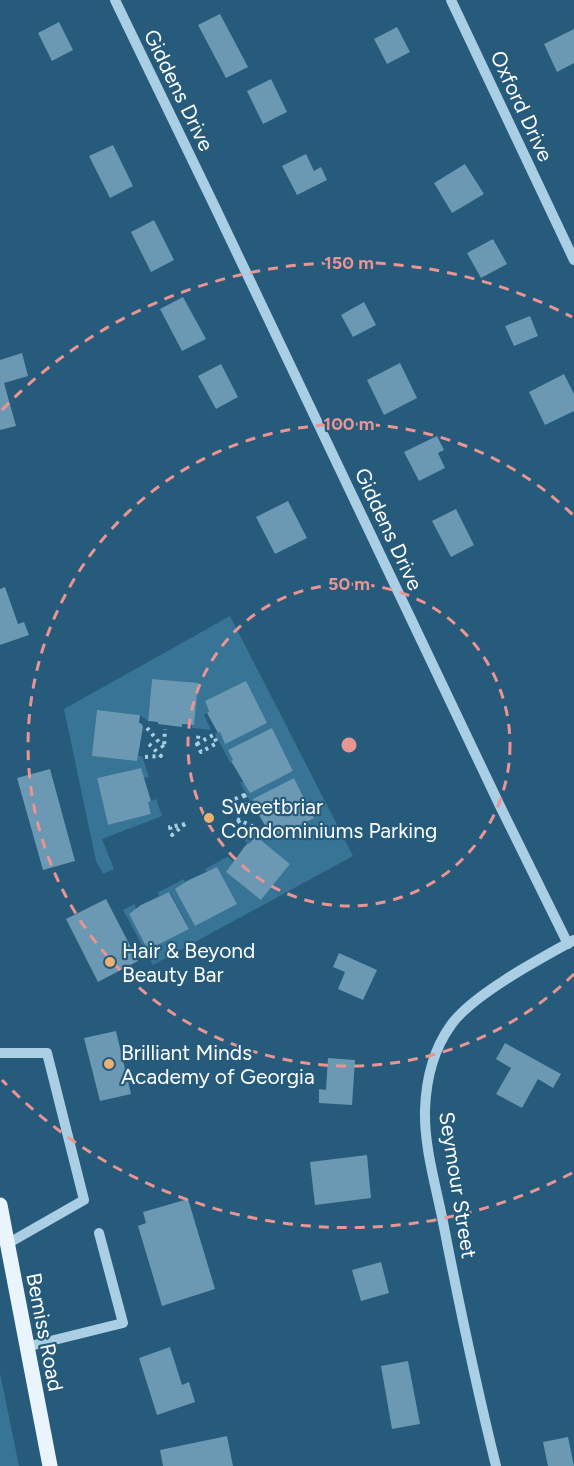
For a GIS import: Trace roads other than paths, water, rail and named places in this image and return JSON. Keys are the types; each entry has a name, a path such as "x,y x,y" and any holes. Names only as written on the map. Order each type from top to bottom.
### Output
{"main road":[{"name":"Bemiss Road","path":"0,1205 50,1466"}],"street":[{"name":"Giddens Drive","path":"115,0 500,806 571,942"},
{"name":"Oxford Drive","path":"451,0 574,260"},
{"name":"Seymour Street","path":"496,1466 463,1324 428,1143 425,1112 428,1077 432,1063 451,1024 476,1000 571,942"},
{"path":"0,1053 47,1053 84,1200 7,1244"},
{"path":"26,1347 123,1323 99,1233"}],"place":[{"name":"Sweetbriar Condominiums Parking","path":"209,818"},
{"name":"Hair & Beyond Beauty Bar","path":"110,962"},
{"name":"Brilliant Minds Academy of Georgia","path":"109,1064"}]}
